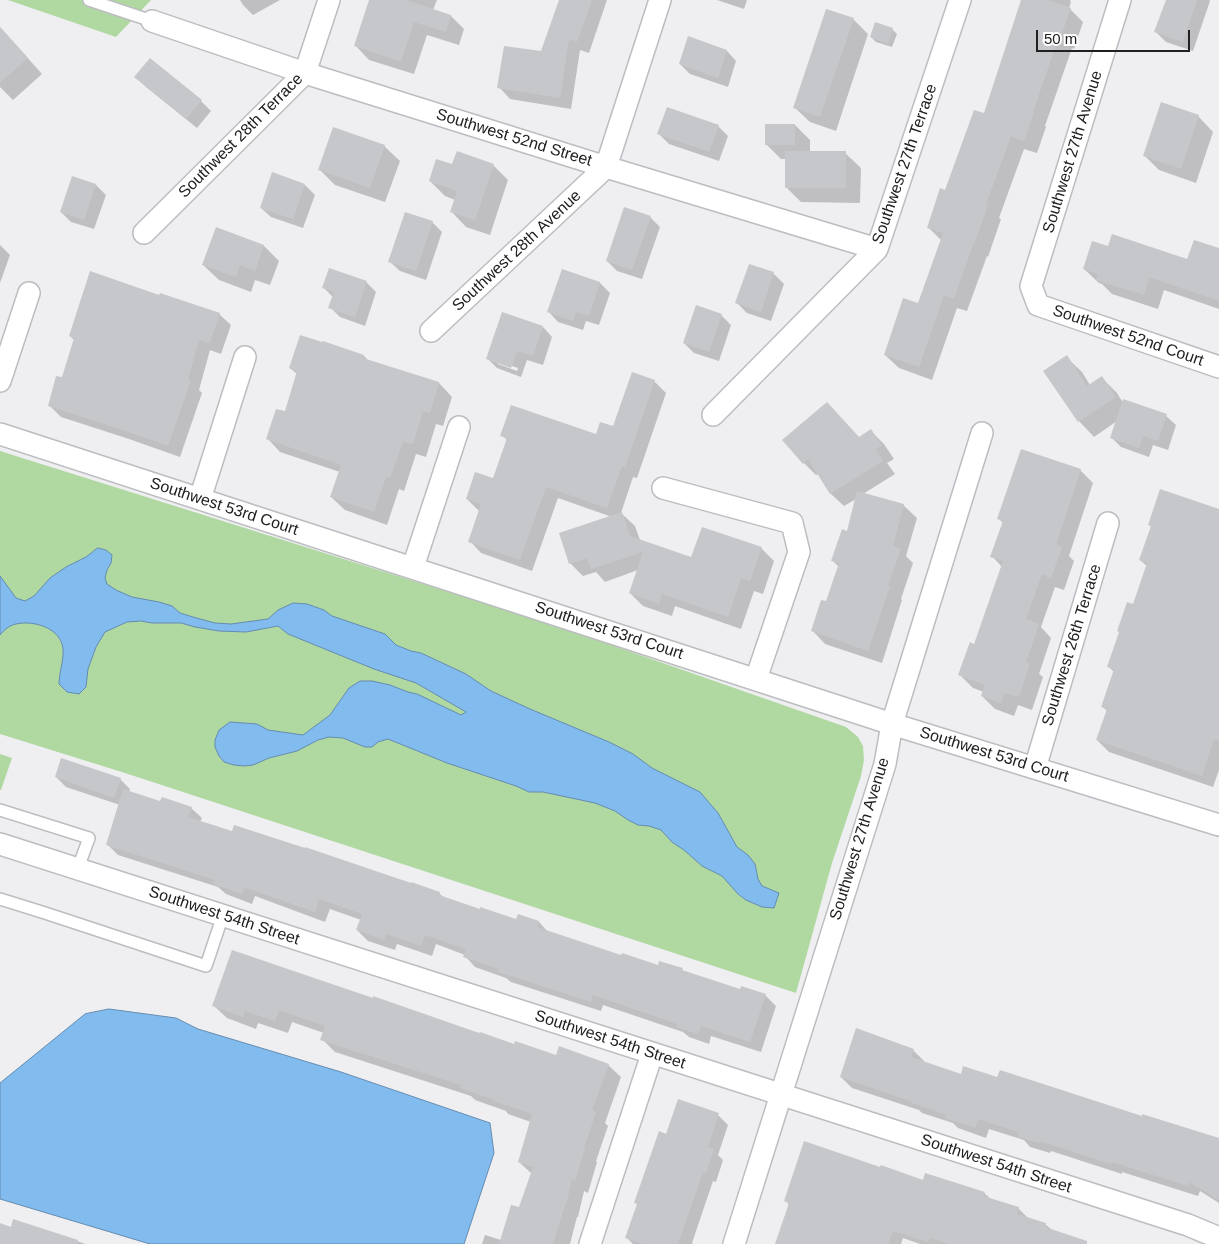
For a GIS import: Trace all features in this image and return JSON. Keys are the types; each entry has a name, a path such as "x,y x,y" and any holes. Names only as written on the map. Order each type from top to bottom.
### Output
{"street":[{"name":"Southwest 28th Terrace","path":"144,233 305,73 329,0"},
{"name":"Southwest 28th Avenue","path":"431,331 606,167 660,0"},
{"name":"Southwest 27th Terrace","path":"713,415 877,249 960,0"},
{"name":"Southwest 27th Avenue","path":"1038,304 1031,286 1120,0"},
{"name":"Southwest 52nd Street","path":"152,22 305,73 877,249"},
{"path":"0,381 29,294"},
{"name":"Southwest 52nd Court","path":"1038,304 1219,367"},
{"path":"200,499 244,357"},
{"path":"413,568 458,427"},
{"name":"Southwest 27th Avenue","path":"734,1244 885,764 892,724 982,433"},
{"name":"Southwest 53rd Court","path":"0,434 892,724 1219,825"},
{"path":"663,488 792,523 799,552 756,679"},
{"name":"Southwest 26th Terrace","path":"1035,768 1108,523"},
{"name":"Southwest 54th Street","path":"0,844 1179,1222 1219,1238"},
{"path":"590,1244 652,1054"}],"lane":[{"path":"89,0 152,22"},
{"path":"0,810 89,838 78,868"},
{"path":"0,900 206,966 223,915"}],"green space":[{"path":"8,0 151,0 116,37"},
{"path":"0,451 560,627 846,727 858,737 863,746 864,760 861,776 832,863 796,993 125,773 0,734"},
{"path":"0,754 12,758 1,790 0,790"}],"water":[{"path":"98,548 106,550 112,555 105,578 107,584 132,597 172,606 180,613 215,623 231,624 268,619 278,610 293,603 307,604 324,610 332,616 385,634 396,645 421,653 466,674 491,691 633,754 652,768 700,792 718,813 737,847 748,855 755,864 758,879 762,886 779,893 774,908 762,907 746,900 722,876 702,866 672,842 661,830 638,825 615,811 595,803 543,792 529,792 447,763 388,739 378,742 372,747 365,747 343,738 329,737 318,740 297,751 269,758 253,765 234,765 224,762 215,747 215,740 219,730 230,722 257,724 268,730 303,735 330,715 349,688 360,681 372,681 390,685 417,694 461,715 466,712 416,683 374,669 288,634 278,626 246,632 219,631 181,623 127,622 105,632 96,647 88,669 86,687 79,694 67,692 59,684 63,649 61,642 52,631 46,627 23,623 12,625 0,635 0,576 16,598 25,601 34,596 50,578"},
{"path":"109,1009 176,1018 198,1029 341,1072 490,1123 494,1153 464,1244 150,1244 0,1199 0,1083 85,1014"}],"building":[{"path":"369,0 406,0 451,15 446,32 414,22 401,62 354,46"},
{"path":"559,0 592,0 577,42 569,39 560,98 497,88 504,46 541,51"},
{"path":"1021,0 1048,0 1071,8 1061,36 1059,36 1024,141 1011,136 954,299 944,295 919,367 884,355 903,298 918,303 943,233 927,228 940,188 945,190 974,110 984,113"},
{"path":"1166,0 1197,0 1183,42 1154,32"},
{"path":"826,9 854,18 820,117 793,108"},
{"path":"875,22 893,28 888,44 870,37"},
{"path":"0,27 28,58 0,83"},
{"path":"688,36 727,50 718,78 679,64"},
{"path":"150,58 202,100 186,119 134,77"},
{"path":"1161,102 1199,115 1181,169 1143,156"},
{"path":"667,107 719,125 709,152 657,134"},
{"path":"765,124 795,124 795,145 765,145"},
{"path":"333,127 385,145 370,188 318,170"},
{"path":"457,151 494,164 475,220 450,212 457,191 429,181 436,159 452,164"},
{"path":"785,151 846,151 846,188 785,188"},
{"path":"272,172 305,184 293,219 260,208"},
{"path":"72,176 96,184 84,220 60,212"},
{"path":"624,207 651,216 632,270 606,261"},
{"path":"405,212 433,221 416,271 388,262"},
{"path":"216,227 264,245 255,271 240,265 236,277 202,265"},
{"path":"1112,234 1187,259 1194,240 1219,248 1219,301 1149,277 1144,295 1096,280 1098,274 1083,269 1092,241 1108,246"},
{"path":"749,264 774,272 761,312 735,303"},
{"path":"329,268 367,281 355,317 328,308 334,292 322,288"},
{"path":"562,269 600,282 589,316 576,312 573,321 547,312"},
{"path":"90,271 159,295 160,293 220,313 210,343 199,340 188,379 191,380 168,446 48,406 56,376 62,377 74,338 69,336"},
{"path":"696,305 722,314 709,352 683,343"},
{"path":"502,312 543,326 533,356 517,351 511,368 486,359"},
{"path":"300,335 323,341 364,355 363,358 439,382 430,413 423,411 413,444 403,442 390,478 386,477 374,512 330,497 341,465 266,439 276,409 285,411 297,371 289,368"},
{"path":"1067,355 1087,386 1102,376 1116,397 1078,422 1043,371"},
{"path":"632,372 655,380 625,467 622,466 607,508 546,487 520,560 468,542 481,504 466,499 475,472 493,478 507,438 500,436 511,405 596,434 600,422 613,426"},
{"path":"1123,399 1167,414 1158,441 1143,436 1139,448 1110,438"},
{"path":"827,402 859,437 871,429 882,446 876,449 883,461 830,494 808,459 803,464 782,440"},
{"path":"1021,449 1081,469 1056,545 1062,547 1051,578 1042,574 1026,619 1039,624 1026,662 1030,663 1019,697 1005,693 1001,703 981,696 985,685 958,675 970,642 974,644 1003,561 990,557 1003,521 997,519"},
{"path":"1160,489 1219,509 1219,741 1214,739 1202,776 1096,740 1107,709 1101,707 1114,669 1107,667 1127,602 1133,604 1147,563 1139,560 1151,526 1148,525"},
{"path":"857,491 904,504 893,546 901,549 868,651 811,631 821,600 826,601 839,563 831,561 842,529 847,531"},
{"path":"622,512 630,536 691,557 702,527 762,547 750,581 741,578 728,617 662,594 659,604 629,593 643,552 591,569 587,558 569,564 559,533"},
{"path":"61,758 121,778 114,798 55,777"},
{"path":"123,789 160,801 162,797 192,807 188,817 232,831 234,825 411,882 440,892 439,895 480,909 480,907 516,919 518,914 539,921 537,927 621,955 622,953 658,965 659,961 740,989 741,986 766,994 750,1042 701,1026 698,1034 676,1027 677,1024 593,995 591,1002 498,972 499,969 463,957 466,949 425,935 421,946 386,934 384,940 356,930 362,914 319,899 315,912 244,887 242,894 213,884 215,880 106,845"},
{"path":"232,950 514,1044 515,1041 556,1055 559,1046 609,1064 592,1110 596,1112 575,1181 572,1179 566,1205 553,1244 499,1244 511,1205 519,1207 533,1167 518,1162 532,1114 460,1088 461,1085 320,1040 325,1026 279,1010 275,1021 245,1011 243,1017 212,1006"},
{"path":"856,1028 914,1049 911,1057 961,1074 963,1066 997,1077 1000,1070 1142,1116 1142,1114 1219,1138 1219,1200 1189,1182 1188,1186 1040,1141 1039,1143 1018,1137 1019,1132 978,1119 975,1128 945,1118 946,1115 910,1101 840,1077"},
{"path":"678,1099 719,1113 708,1147 714,1149 706,1173 703,1172 678,1244 643,1244 625,1238 637,1204 634,1203 659,1131 666,1134"},
{"path":"804,1141 923,1180 925,1173 985,1192 983,1196 1019,1207 1017,1214 1046,1223 1045,1227 1087,1241 1087,1244 949,1244 930,1238 928,1242 893,1231 888,1244 775,1244 789,1203 784,1201"},
{"path":"13,1219 78,1240 77,1244 0,1244 0,1223 11,1227"}]}
